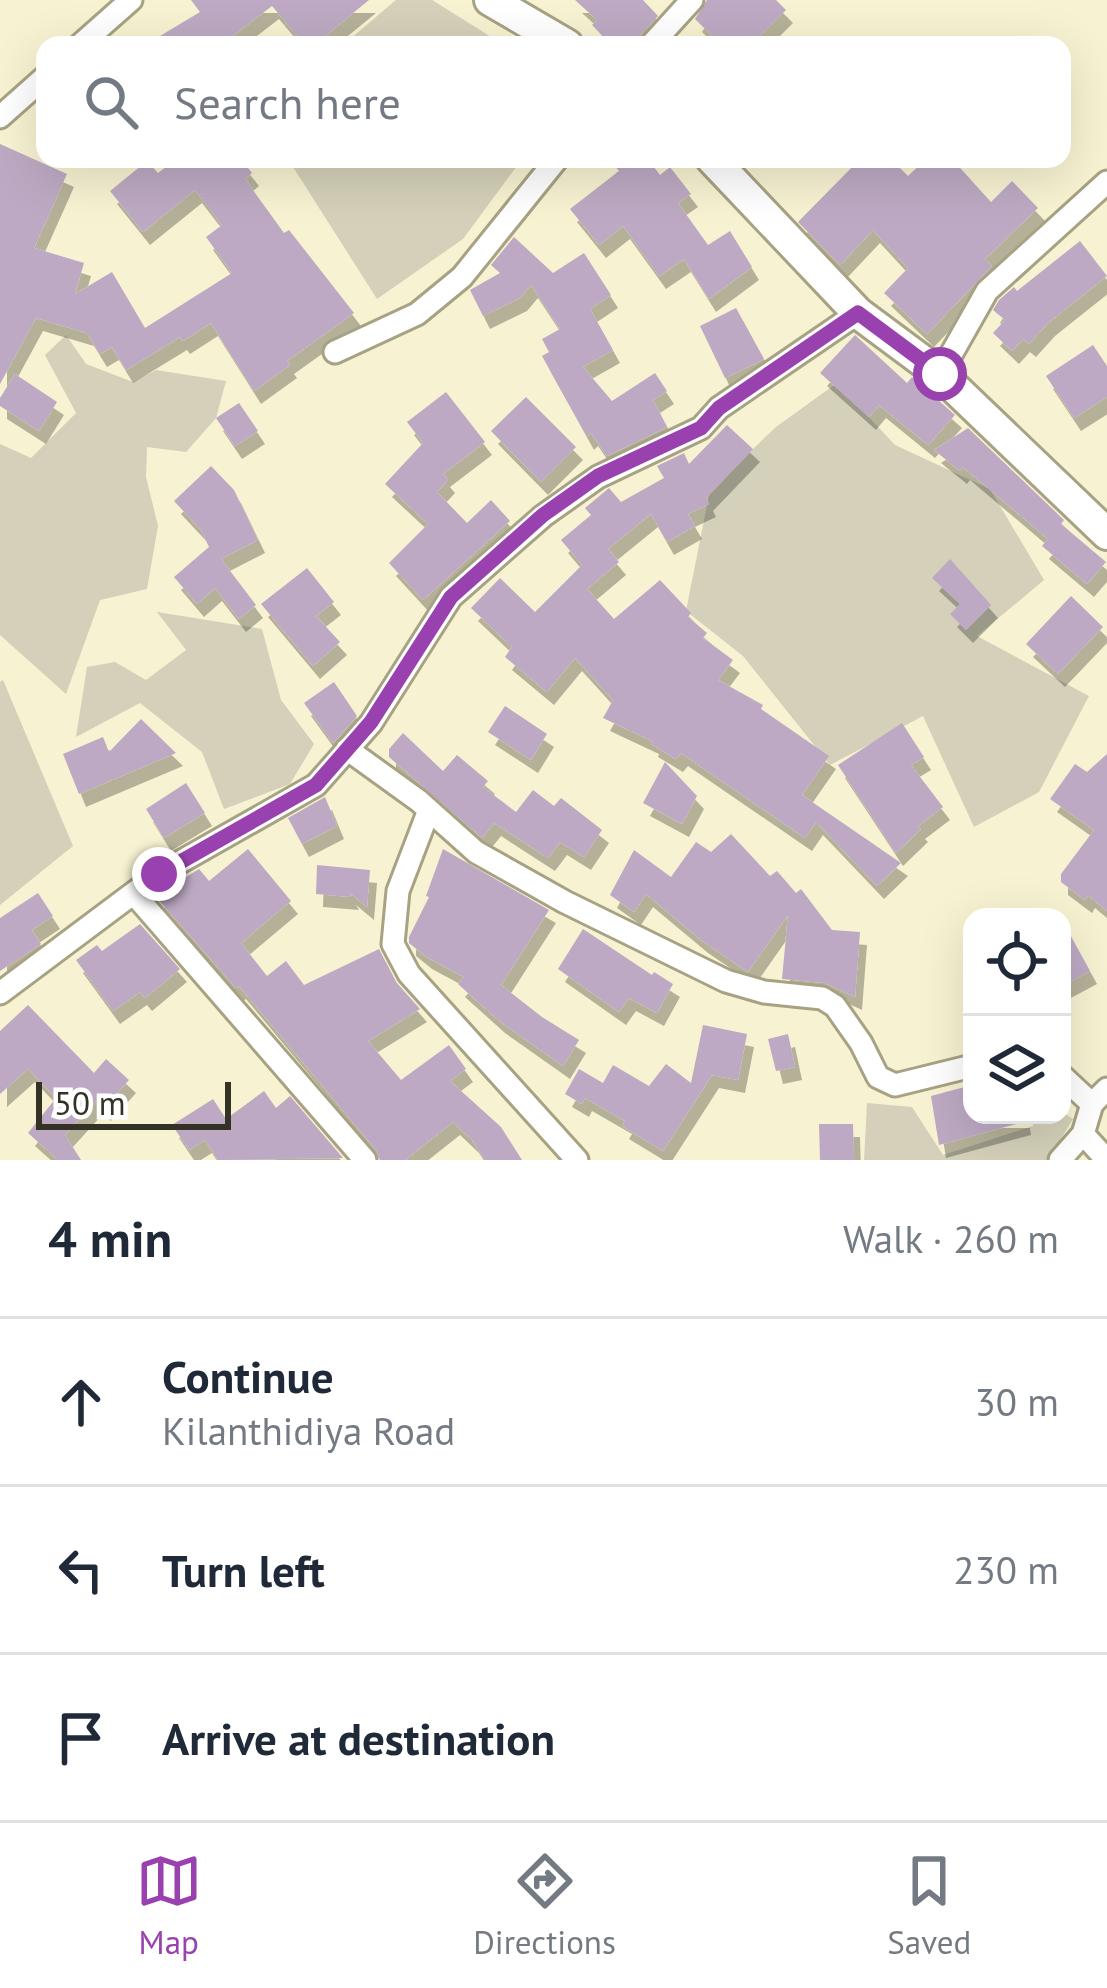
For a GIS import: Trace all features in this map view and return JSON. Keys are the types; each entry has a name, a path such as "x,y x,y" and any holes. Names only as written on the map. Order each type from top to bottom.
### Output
{"street":[{"path":"90,36 130,0"},
{"path":"490,0 552,36"},
{"path":"659,36 692,0"},
{"path":"0,117 36,85"},
{"path":"335,352 417,314 462,277 550,168"},
{"path":"721,168 858,313 940,374 1107,534"},
{"path":"940,374 987,291 1107,182"},
{"path":"0,993 159,874 316,785 371,722 451,597 543,515 598,476 701,428 719,408 858,313"},
{"path":"347,749 476,852 513,874 726,981 764,992 822,998 835,1006 878,1077 896,1084 963,1068"},
{"path":"429,810 398,891 393,944 409,974 577,1160"},
{"path":"135,895 365,1160"},
{"path":"1060,1160 1083,1134 1099,1096 1071,1081"},
{"path":"1083,1134 1106,1160"}],"shaded area":[{"path":"396,0 432,0 490,36 354,36"},
{"path":"294,168 515,168 463,239 377,299"},
{"path":"66,335 86,364 133,382 156,370 226,381 216,418 186,452 147,447 146,477 158,526 147,589 100,600 66,694 0,635 0,444 31,458 76,413 45,355"},
{"path":"837,383 895,445 990,489 1044,580 977,636 1089,696 1039,792 974,827 923,716 830,765 743,656 686,611 710,490 776,427"},
{"path":"157,612 262,629 281,700 314,744 290,784 224,809 202,752 140,703 76,737 87,667 115,662 146,680 186,650"},
{"path":"3,680 73,846 0,905 0,682"},
{"path":"867,1103 912,1107 943,1155 1033,1124 1070,1124 1048,1160 864,1160"}],"building":[{"path":"191,0 369,0 325,36 297,36 272,6 233,36 160,36 200,12"},
{"path":"575,0 643,0 658,16 639,36 602,36 592,25 597,20"},
{"path":"707,0 776,0 786,10 760,36 712,36 695,19"},
{"path":"0,144 36,160 36,168 67,174 34,248 84,263 75,294 112,272 145,328 232,273 206,237 222,225 195,190 143,232 110,191 138,168 153,168 158,173 164,168 248,168 252,173 245,179 284,233 289,230 354,313 254,391 211,323 126,370 112,347 100,354 87,333 36,318 0,384"},
{"path":"616,168 655,168 660,175 671,168 691,194 678,203 708,245 730,231 752,267 709,299 684,259 659,276 623,226 599,245 570,209 619,171"},
{"path":"851,168 900,168 908,176 916,168 960,168 991,202 1012,181 1038,208 985,259 992,266 927,334 884,293 908,268 873,230 840,265 798,222"},
{"path":"514,237 553,273 584,253 611,295 590,309 613,350 583,367 612,401 655,373 667,391 653,400 667,427 607,456 591,433 587,437 542,356 549,352 542,339 560,329 531,285 520,298 483,316 470,290 500,273 491,265"},
{"path":"1080,241 1107,276 1029,344 1023,339 1012,351 993,333 1005,320 993,310 999,300"},
{"path":"736,308 764,359 725,378 700,326"},
{"path":"855,335 907,383 912,377 955,415 928,445 879,405 869,417 820,373"},
{"path":"1093,345 1107,366 1107,397 1074,418 1046,376"},
{"path":"15,374 57,402 39,431 0,406"},
{"path":"446,392 485,442 443,474 448,480 437,492 467,523 491,500 510,521 423,600 389,563 428,524 385,484 423,443 407,422"},
{"path":"526,397 576,447 541,482 491,431"},
{"path":"239,403 258,431 235,446 216,418"},
{"path":"727,425 753,449 706,498 709,504 688,514 695,526 667,542 651,514 608,549 619,562 587,589 614,619 660,580 707,633 703,638 733,660 718,680 763,705 761,709 829,756 802,795 901,863 877,886 816,822 805,838 681,753 676,759 652,741 603,718 613,700 575,658 547,692 505,657 512,647 471,608 500,578 535,612 582,565 561,540 591,515 585,508 609,488 621,502 664,478 657,466 684,453 689,464"},
{"path":"968,428 1064,520 1061,524 1106,562 1087,584 1042,546 1048,539 963,467 960,471 934,450"},
{"path":"211,466 234,490 258,540 221,559 256,605 239,619 215,588 197,604 174,577 209,547 201,530 174,501"},
{"path":"950,559 991,605 966,630 950,614 960,604 932,578"},
{"path":"307,568 334,602 316,616 340,642 313,666 261,604"},
{"path":"1071,596 1103,627 1058,674 1026,644"},
{"path":"334,682 357,716 333,743 304,703"},
{"path":"505,706 547,734 531,760 488,732"},
{"path":"141,719 176,753 79,794 63,754 103,737 109,752"},
{"path":"902,723 924,757 911,765 943,807 918,826 921,829 896,853 838,765"},
{"path":"403,733 443,771 457,755 488,781 483,787 516,812 533,790 554,806 561,798 602,830 584,857 560,842 548,858 494,823 482,838 389,757 389,749"},
{"path":"1107,754 1107,911 1061,882 1061,874 1094,830 1050,799 1075,764 1087,772"},
{"path":"665,762 697,796 682,824 643,803"},
{"path":"186,783 205,813 164,838 146,809"},
{"path":"325,797 337,826 302,844 288,818"},
{"path":"731,834 770,876 777,871 796,893 801,889 832,930 860,932 855,997 825,983 782,979 788,915 748,972 646,894 634,912 610,895 634,850 671,877 696,842 711,852"},
{"path":"248,849 291,901 241,943 267,976 286,961 304,985 379,949 396,982 420,1009 368,1041 401,1080 449,1045 466,1069 450,1081 501,1127 522,1160 485,1160 453,1122 405,1160 380,1160 239,986 155,896 199,869 209,881"},
{"path":"443,849 549,910 501,985 579,1040 563,1066 498,1020 458,984 464,977 409,943"},
{"path":"317,865 370,870 367,907 349,892 352,897 316,894"},
{"path":"38,893 53,916 32,930 41,944 0,971 0,918"},
{"path":"140,924 180,969 145,998 140,992 113,1011 76,960 97,945 102,951"},
{"path":"583,929 673,984 657,1013 629,998 619,1012 558,969"},
{"path":"1071,936 1090,971 1071,981"},
{"path":"28,1005 94,1073 106,1059 129,1080 104,1108 96,1101 65,1135 81,1160 58,1160 28,1133 56,1098 28,1069 0,1094 0,1031"},
{"path":"703,1025 747,1034 738,1080 712,1075 663,1151 622,1126 625,1121 585,1098 582,1104 565,1094 579,1069 603,1083 613,1065 649,1086 666,1064 691,1083"},
{"path":"788,1034 795,1067 776,1071 768,1039"},
{"path":"963,1087 963,1124 1017,1124 939,1145 931,1096"},
{"path":"264,1091 276,1108 290,1096 343,1158 218,1160 205,1140 189,1150 172,1125 213,1099 226,1119"},
{"path":"819,1124 853,1124 854,1160 820,1160"}],"route":[{"path":"159,874 316,785 371,722 451,597 543,515 598,476 701,428 719,408 858,313 940,374"}]}
